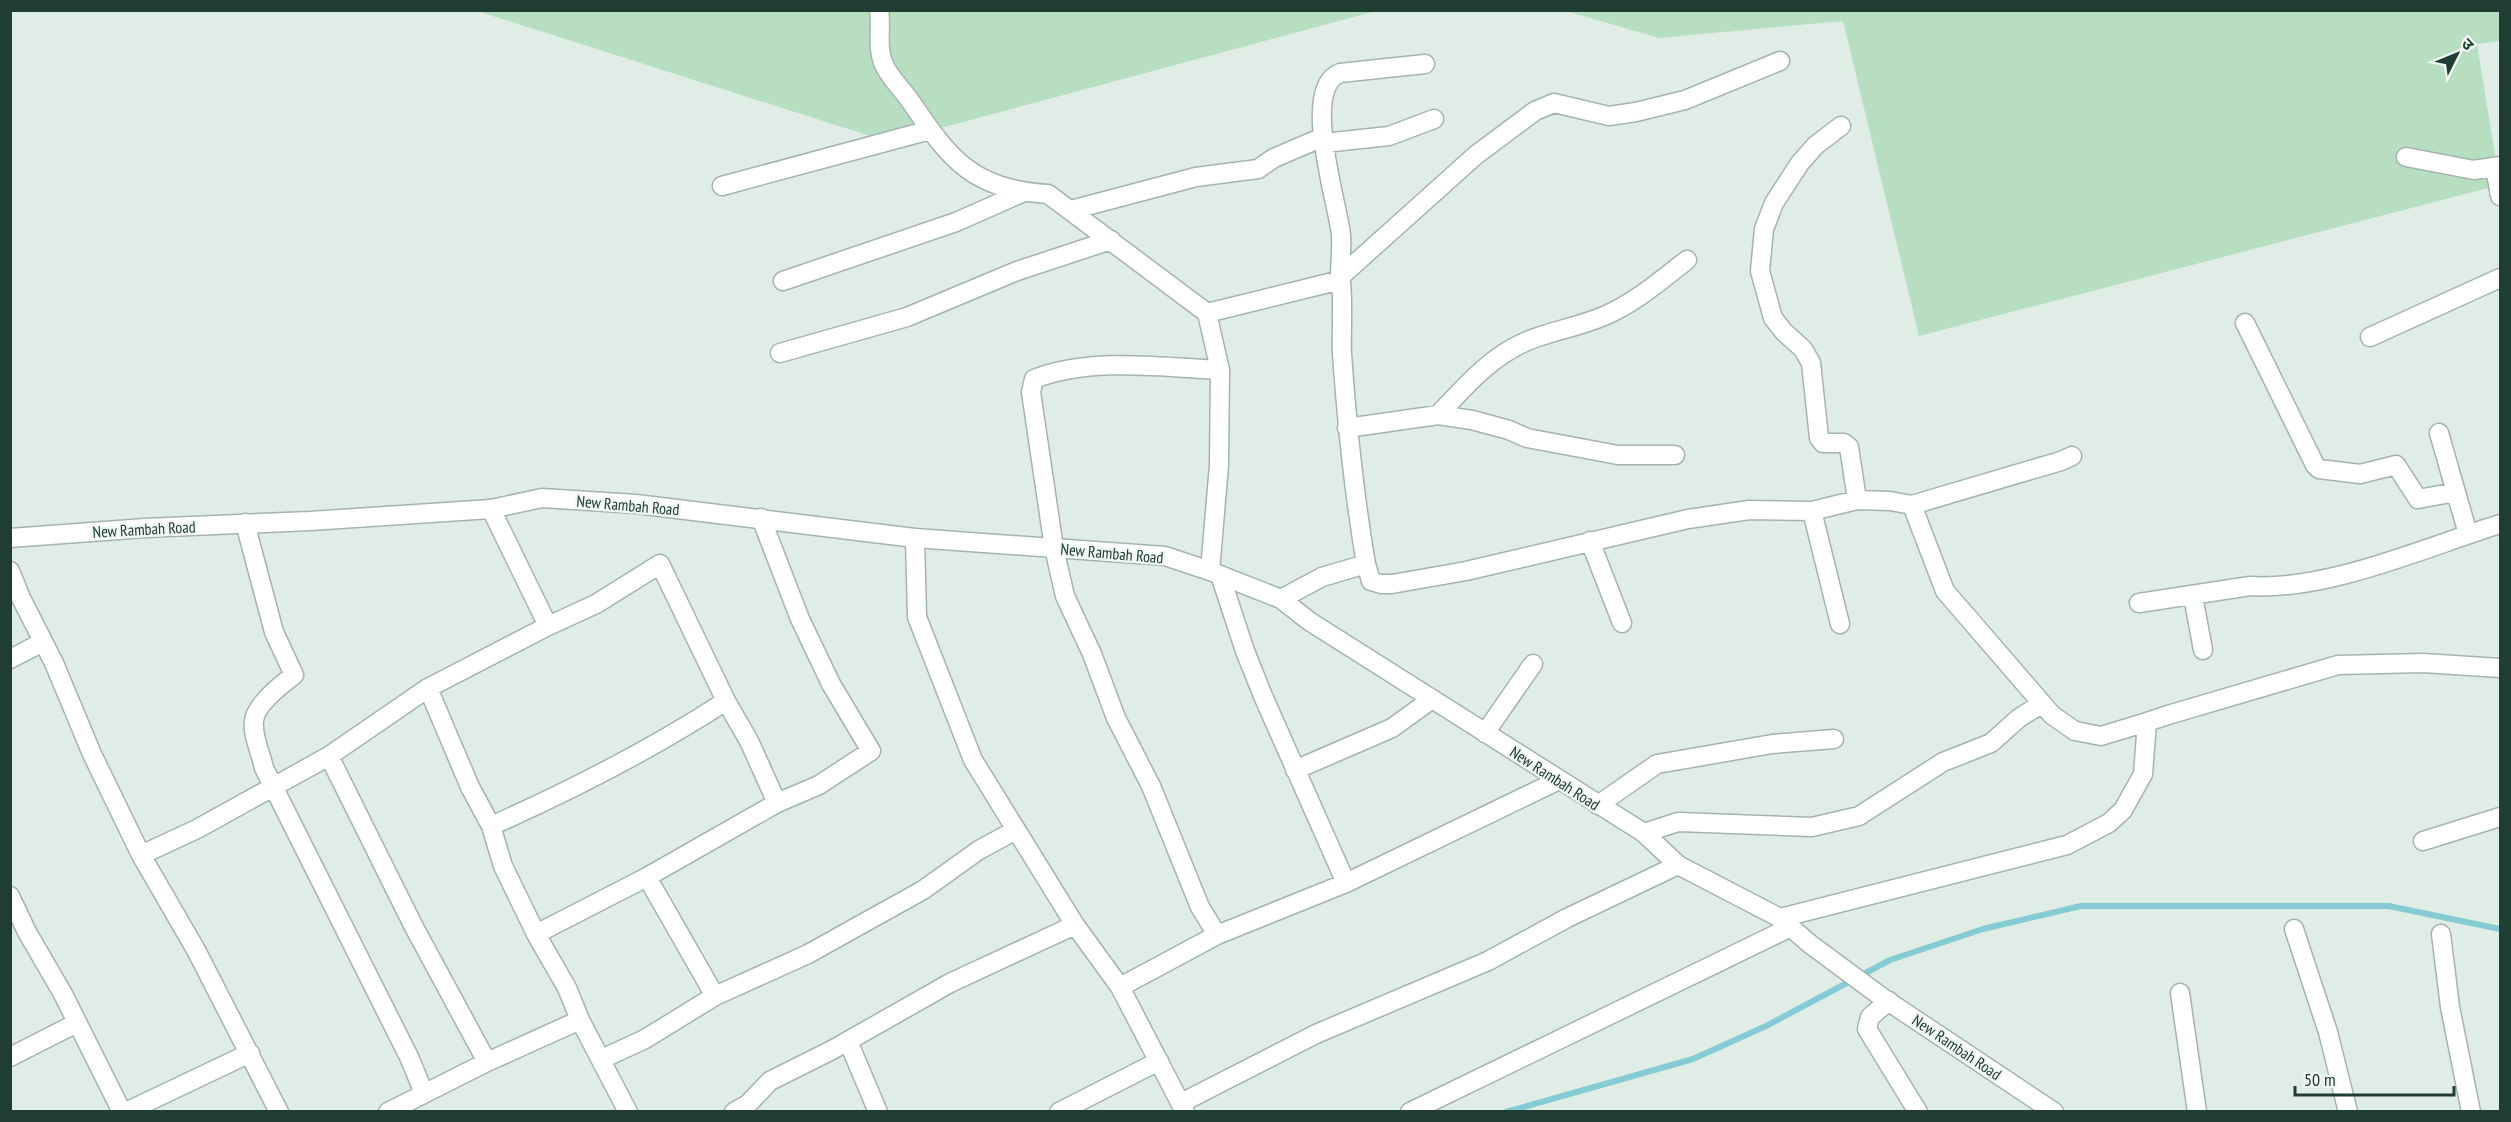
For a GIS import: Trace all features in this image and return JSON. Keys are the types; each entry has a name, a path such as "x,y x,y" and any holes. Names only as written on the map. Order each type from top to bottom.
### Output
{"street":[{"path":"879,10 880,47 884,65 930,130 967,171 987,181 1024,192 1048,194 1207,313 1220,370 1215,573 1295,770 1346,883"},
{"path":"1207,313 1340,278 1476,155 1535,111 1554,103 1609,116 1636,112 1685,100 1780,61"},
{"path":"1425,64 1334,75 1326,84 1322,108 1324,140 1341,236 1340,331 1352,487 1371,581 1392,584 1466,571 1688,519 1749,510 1812,510 1857,501 1890,501 1912,505 2072,456"},
{"path":"1071,210 1196,177 1258,169 1274,158 1324,140 1389,136 1434,119"},
{"path":"1841,126 1816,145 1800,163 1774,203 1764,229 1760,271 1773,318 1784,332 1803,349 1811,363 1818,438 1823,442 1844,443 1849,447 1857,501"},
{"path":"722,186 930,130"},
{"path":"2406,157 2463,169 2498,167 2500,196"},
{"path":"783,281 956,222 1024,192"},
{"path":"780,353 907,317 1017,270 1111,240"},
{"path":"1438,415 1490,364 1513,348 1604,316 1642,295 1688,260"},
{"path":"2370,337 2500,278"},
{"path":"2245,323 2319,469 2360,474 2396,465 2418,499 2456,492"},
{"path":"1217,935 1200,907 1151,786 1116,718 1092,654 1065,596 1054,548 1031,392 1034,379 1048,374 1092,366 1220,370"},
{"path":"1347,428 1438,415 1472,420 1509,430 1527,438 1618,455 1675,455"},
{"path":"2439,433 2468,534"},
{"name":"New Rambah Road","path":"10,538 145,528 491,509 542,498 636,504 915,538 1165,556 1281,599 1309,621 1644,833 1678,865 1785,922 1810,944 1886,1000 2054,1112"},
{"path":"1912,505 1945,591 2041,704 2063,725 2074,731 2101,736 2338,665 2423,663 2500,668"},
{"path":"491,509 548,626"},
{"path":"1812,510 1840,624"},
{"path":"536,933 647,877 777,803 819,785 871,751 831,684 800,619 761,518"},
{"path":"245,524 273,632 294,675 256,713 253,723 264,768 409,1057 424,1094"},
{"path":"2139,603 2334,577 2427,550 2500,524"},
{"path":"915,538 917,617 973,760 1075,926 1120,987 1183,1107 1316,1034 1488,961 1567,918 1678,865"},
{"path":"1590,541 1622,623"},
{"path":"141,855 198,829 329,756 428,688 596,604 660,564 726,701 749,741 777,803"},
{"path":"1281,599 1322,577 1366,564"},
{"path":"10,570 92,754 141,855 196,950 279,1112"},
{"path":"2193,596 2203,650"},
{"path":"10,659 43,642"},
{"path":"1485,733 1533,664"},
{"path":"428,688 470,787 491,826 503,866 628,1112"},
{"path":"1295,770 1392,728 1432,699"},
{"path":"491,826 535,807 681,730 726,701"},
{"path":"1644,833 1678,822 1812,827 1859,816 1943,762 1991,743 2019,718 2041,704"},
{"path":"1410,1112 1785,922 2067,845 2109,824 2123,810 2143,774 2147,722"},
{"path":"1598,805 1656,764 1772,744 1834,739"},
{"path":"329,756 414,927 487,1062"},
{"path":"1120,987 1217,935 1346,883 1559,780"},
{"path":"2423,841 2500,817"},
{"path":"602,1059 645,1039 715,996 808,954 923,890 979,850 1017,830"},
{"path":"647,877 715,996"},
{"path":"10,896 77,1023 132,1110 250,1053"},
{"path":"744,1109 770,1081 848,1041 950,983 1075,926"},
{"path":"2294,929 2328,1032 2348,1112"},
{"path":"2441,934 2450,1007 2471,1112"},
{"path":"2180,993 2197,1112"},
{"path":"1886,1000 1870,1017 1867,1029 1918,1112"},
{"path":"387,1112 487,1062 580,1020"},
{"path":"10,1057 77,1023"},
{"path":"848,1041 878,1112"},
{"path":"1059,1112 1159,1061"}],"green space":[{"path":"477,11 1376,11 889,142"},
{"path":"1566,11 2500,11 2500,41 2477,44 2500,185 1919,336 1843,21 1659,38"}],"waterway":[{"path":"1506,1112 1693,1059 1766,1026 1890,960 1983,929 2081,906 2389,906 2500,929"}]}
